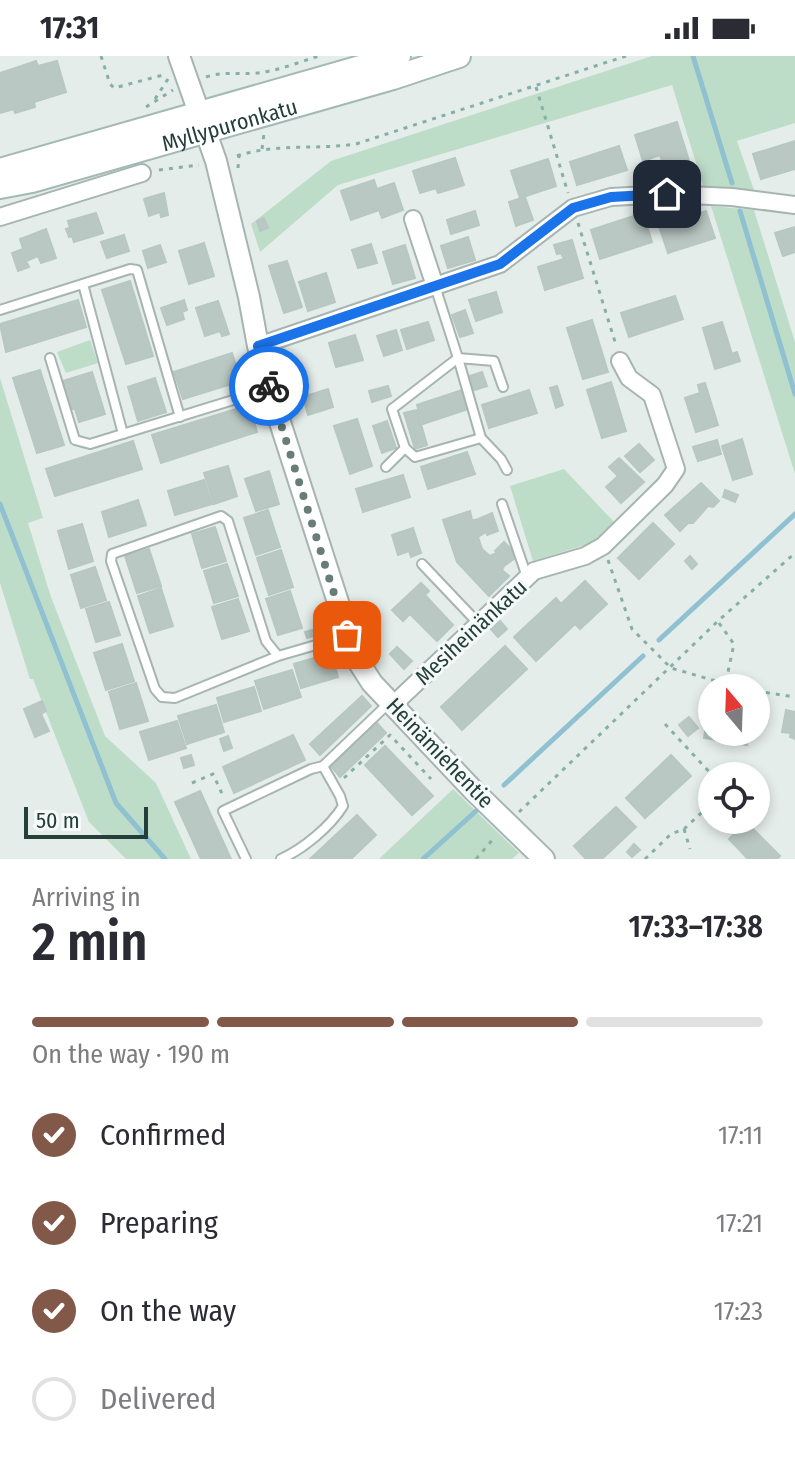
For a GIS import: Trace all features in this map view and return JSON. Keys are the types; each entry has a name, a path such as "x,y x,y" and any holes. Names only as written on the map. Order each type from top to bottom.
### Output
{"main road":[{"name":"Myllypuronkatu","path":"0,187 32,181 399,56"},
{"name":"Myllypuronkatu","path":"0,170 459,56"}],"street":[{"name":"Heinämiehentie","path":"173,61 203,122 216,161 270,389 347,635 362,671 473,790 544,859"},
{"path":"0,217 142,173"},
{"path":"258,346 500,264 573,208 611,197 667,194 732,197 795,205"},
{"path":"413,219 435,286"},
{"name":"Mesiheinänkatu","path":"392,703 534,571 585,556 603,546 665,485 676,469 652,395 629,378 620,361"}],"lane":[{"path":"0,310 130,269 137,270 180,417"},
{"path":"83,284 123,434"},
{"path":"435,286 481,438 507,470"},
{"path":"50,358 75,440 90,444 270,389"},
{"path":"481,438 415,457 405,448 392,409 458,358 494,361 503,387"},
{"path":"386,467 405,448"},
{"path":"502,504 528,577"},
{"path":"278,656 266,641 228,521 221,516 112,554 111,561 155,689 162,697 175,698 278,656 347,635"},
{"path":"422,564 478,623"},
{"path":"246,859 223,811 323,766 392,703"},
{"path":"281,859 292,854 343,806 323,766"}],"path":[{"path":"101,56 114,88 167,74"},
{"path":"242,74 267,72 319,56"},
{"path":"142,173 195,166 265,148 325,149 356,144 626,56"},
{"path":"154,101 168,81 167,74 173,61"},
{"path":"237,174 239,156"},
{"path":"603,546 632,629 671,668 698,677"},
{"path":"476,859 508,822 718,621 795,553"},
{"path":"718,621 734,644 728,674"},
{"path":"770,693 795,697"},
{"path":"665,724 700,762"},
{"path":"335,787 390,735 431,779"},
{"path":"192,783 213,774 228,809"},
{"path":"645,859 671,834 684,829 698,816"},
{"path":"684,829 690,849"}],"green space":[{"path":"652,56 795,56 795,123 737,141 755,193 704,189 672,85 338,185 260,252 251,224 331,161"},
{"path":"711,206 754,210 795,342 795,474"},
{"path":"90,340 98,363 66,373 57,352"},
{"path":"0,378 43,518 28,523 51,597 105,736 156,783 191,859 126,859 89,822 33,679 30,679 0,583"},
{"path":"564,469 614,522 591,543 533,561 510,486"},
{"path":"453,789 519,853 512,859 379,859"}],"building":[{"path":"36,61 38,66 57,61 66,92 34,102 35,107 15,113 14,109 0,113 0,73"},
{"path":"677,122 691,167 666,175 660,155 643,161 635,135"},
{"path":"795,141 795,169 761,179 753,154"},
{"path":"619,146 627,170 577,185 570,162"},
{"path":"455,158 464,185 438,193 436,188 420,193 413,171"},
{"path":"548,159 556,186 520,198 511,171"},
{"path":"374,180 377,189 394,183 403,210 382,218 379,210 351,220 341,191"},
{"path":"164,193 168,215 161,217 160,212 149,216 144,199"},
{"path":"525,197 533,220 516,226 509,202"},
{"path":"475,211 479,225 451,234 447,220"},
{"path":"706,211 715,238 668,253 659,226"},
{"path":"96,213 103,233 74,242 66,229 70,228 68,221"},
{"path":"643,213 652,242 600,259 591,230"},
{"path":"264,218 268,228 260,231 257,221"},
{"path":"795,227 795,252 783,256 775,233"},
{"path":"46,229 56,258 41,263 38,256 26,261 29,267 18,271 12,253 23,249 20,239"},
{"path":"124,235 129,251 107,258 101,242"},
{"path":"468,237 475,260 448,268 441,246"},
{"path":"572,240 583,278 545,290 538,267 564,259 561,253 557,254 554,245"},
{"path":"204,243 214,276 189,284 179,251"},
{"path":"371,244 377,263 358,268 352,250"},
{"path":"160,245 166,262 148,268 143,251"},
{"path":"405,245 415,278 393,284 383,252"},
{"path":"287,261 302,307 284,313 269,266"},
{"path":"326,273 335,302 308,311 299,282"},
{"path":"130,281 153,356 126,364 102,290"},
{"path":"496,292 502,312 476,321 469,300"},
{"path":"675,296 683,319 629,337 621,313"},
{"path":"78,300 86,327 6,352 0,324"},
{"path":"184,300 187,310 182,312 184,319 167,325 161,308"},
{"path":"218,301 229,334 222,336 220,331 205,336 196,308"},
{"path":"465,310 473,333 460,337 452,315"},
{"path":"592,320 608,372 583,379 567,328"},
{"path":"428,322 434,340 407,349 401,330"},
{"path":"722,322 732,354 737,352 740,361 715,369 703,328"},
{"path":"396,330 402,350 384,356 377,336"},
{"path":"355,335 363,360 336,367 329,343"},
{"path":"232,353 241,381 183,399 174,372"},
{"path":"40,370 64,445 37,453 13,378"},
{"path":"92,372 105,414 79,422 75,409 71,409 63,381"},
{"path":"482,372 487,386 471,391 467,377"},
{"path":"155,378 166,412 138,421 128,387"},
{"path":"611,382 626,431 602,438 587,390"},
{"path":"705,383 718,425 696,432 685,398 700,393 698,385"},
{"path":"388,386 391,396 372,402 369,391"},
{"path":"557,386 563,405 556,408 550,388"},
{"path":"328,389 333,407 308,415 303,397"},
{"path":"462,390 468,409 423,424 417,405"},
{"path":"529,390 537,413 489,428 482,405"},
{"path":"249,405 257,432 161,463 152,435"},
{"path":"417,410 427,445 415,449 404,413"},
{"path":"357,419 372,466 350,474 334,426"},
{"path":"387,421 396,448 382,453 373,426"},
{"path":"742,439 752,474 733,480 722,446"},
{"path":"717,440 721,454 698,461 693,447"},
{"path":"133,441 142,469 55,496 46,469"},
{"path":"639,444 654,460 640,472 625,456"},
{"path":"467,452 475,474 428,489 421,467"},
{"path":"619,458 644,482 621,503 606,487 618,476 609,467"},
{"path":"228,466 237,496 214,504 204,473"},
{"path":"269,471 279,504 256,511 245,479"},
{"path":"403,475 410,497 363,512 356,489"},
{"path":"204,480 212,504 175,515 168,491"},
{"path":"701,483 719,501 713,507 708,506 693,523 688,523 680,531 665,515"},
{"path":"725,490 738,495 735,502 723,497"},
{"path":"138,500 146,525 109,537 102,512"},
{"path":"268,510 280,547 256,555 244,518"},
{"path":"470,511 472,520 492,513 498,531 487,535 486,532 478,537 482,549 490,556 497,553 495,551 504,542 518,556 504,566 502,570 509,576 489,596 457,562 443,520"},
{"path":"653,523 674,544 639,579 618,558"},
{"path":"82,524 93,561 69,569 58,531"},
{"path":"215,527 226,561 202,568 192,534"},
{"path":"413,528 421,553 411,557 409,551 398,555 392,535"},
{"path":"149,549 161,586 137,593 125,556"},
{"path":"281,550 293,587 269,595 257,558"},
{"path":"690,556 697,564 692,569 685,561"},
{"path":"227,564 238,596 214,603 204,571"},
{"path":"95,567 106,600 81,608 71,575"},
{"path":"585,581 607,604 580,629 575,624 536,661 514,637 556,598 561,604"},
{"path":"421,583 429,591 425,595 453,625 437,641 410,614 403,621 392,610"},
{"path":"161,588 173,626 150,633 138,596"},
{"path":"290,591 302,628 278,635 266,599"},
{"path":"238,599 249,631 222,639 212,607"},
{"path":"109,602 120,635 96,642 86,609"},
{"path":"500,621 507,629 498,637 491,629"},
{"path":"324,627 326,632 307,638 305,632"},
{"path":"122,644 134,681 106,690 94,653"},
{"path":"505,646 527,669 462,730 441,707"},
{"path":"397,647 412,661 404,669 390,654"},
{"path":"331,653 338,677 301,688 294,664"},
{"path":"292,670 301,697 264,709 255,681"},
{"path":"136,683 148,721 120,729 109,692"},
{"path":"254,687 261,711 224,722 217,698"},
{"path":"362,696 371,706 320,755 310,744"},
{"path":"42,701 46,711 41,714 49,731 35,737 24,709"},
{"path":"216,705 224,732 187,744 178,716"},
{"path":"786,710 795,712 795,739 790,737 791,733 782,732"},
{"path":"689,717 698,728 688,736 679,725"},
{"path":"177,721 186,748 149,760 140,732"},
{"path":"377,723 386,733 340,777 331,766"},
{"path":"293,735 305,760 234,793 223,767"},
{"path":"228,736 232,748 224,751 220,739"},
{"path":"385,746 433,796 412,815 365,765"},
{"path":"191,755 194,765 184,768 181,758"},
{"path":"671,755 691,776 645,818 626,798"},
{"path":"200,791 231,859 201,859 175,802"},
{"path":"616,807 636,827 602,859 586,859 574,846"},
{"path":"357,815 376,835 351,859 310,859"},
{"path":"734,834 758,834 780,856 777,859 748,859 729,839"},
{"path":"634,844 640,850 632,857 627,852"}],"waterway":[{"path":"693,56 732,183"},
{"path":"740,211 795,394"},
{"path":"0,504 116,803 165,859"},
{"path":"659,640 795,514"},
{"path":"504,785 643,656"},
{"path":"423,859 476,811"}],"way so far":[{"path":"269,386 347,635"}],"route":[{"path":"269,386 258,346 500,264 573,208 611,197 667,194"}]}
